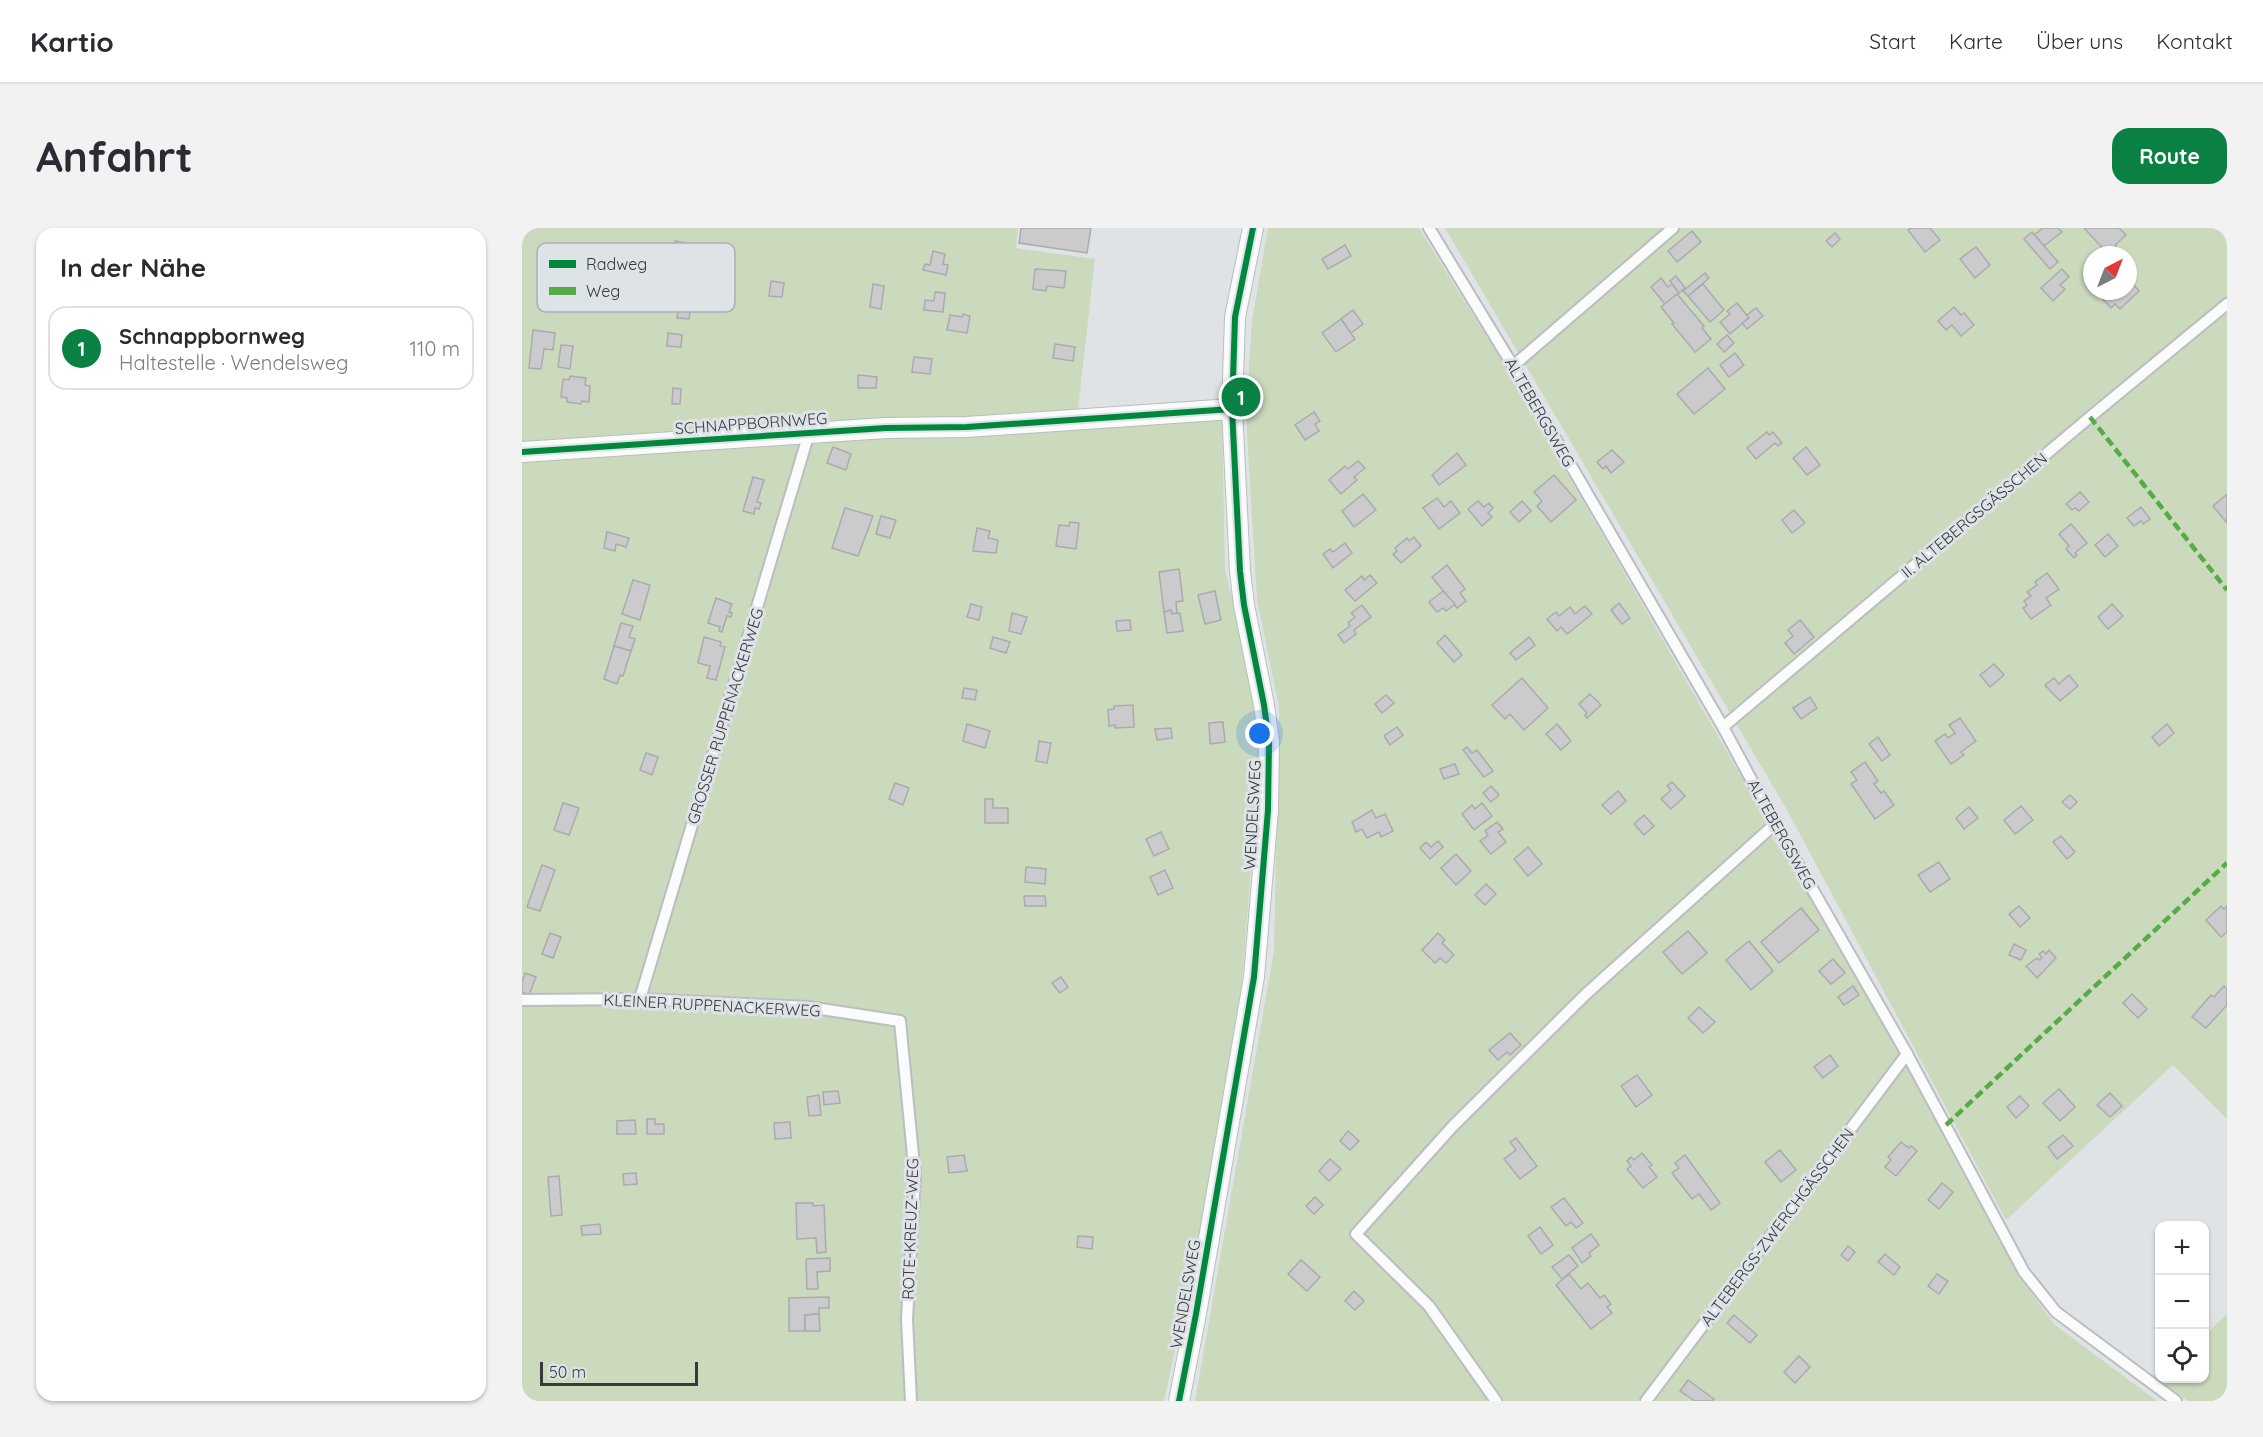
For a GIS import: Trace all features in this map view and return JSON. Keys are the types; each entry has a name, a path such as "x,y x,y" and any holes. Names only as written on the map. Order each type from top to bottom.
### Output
{"street":[{"name":"WENDELSWEG","path":"1179,1401 1254,977 1268,810 1269,742 1240,571 1232,409 1235,316 1253,228"},
{"name":"SCHNAPPBORNWEG","path":"522,452 886,428 967,427 1232,409"}],"lane":[{"name":"ALTEBERGSWEG","path":"1429,228 1513,366 1724,727 1775,824 1907,1054 2024,1272 2056,1312 2176,1401"},
{"path":"1513,366 1673,228"},
{"name":"II. ALTEBERGSGÄSSCHEN","path":"1724,727 2227,304"},
{"name":"GROSSER RUPPENACKERWEG","path":"640,999 809,433"},
{"path":"1496,1401 1429,1306 1356,1234 1453,1126 1586,994 1775,824"},
{"name":"KLEINER RUPPENACKERWEG","path":"522,1000 640,999 808,1007 900,1021"},
{"name":"ROTE-KREUZ-WEG","path":"900,1021 915,1176 907,1319 911,1401"},
{"name":"ALTEBERGS-ZWERCHGÄSSCHEN","path":"1646,1401 1907,1054"}],"green space":[{"path":"522,228 1018,228 1016,248 1095,259 1076,427 1222,419 1225,569 1257,703 1259,769 1242,981 1201,1228 1164,1401 522,1401"},
{"path":"1268,228 1419,228 1511,376 1768,823 1772,837 1841,937 1920,1079 2020,1278 2055,1325 2157,1401 1195,1401 1274,951 1279,707 1257,600 1246,416 1252,321"},
{"path":"1445,228 2227,228 2227,1119 2173,1065 2006,1220 1787,810"},
{"path":"2227,1314 2227,1401 2188,1401 2162,1383 2209,1383 2209,1331"}],"building":[{"path":"1021,228 1091,228 1087,253 1019,243"},
{"path":"1930,228 1940,240 1925,252 1908,230"},
{"path":"2043,228 2058,228 2062,232 2044,246 2034,235"},
{"path":"2084,228 2119,228 2126,235 2116,246 2101,246"},
{"path":"1692,231 1701,242 1677,262 1668,251"},
{"path":"2032,232 2058,262 2050,269 2024,239"},
{"path":"1835,233 1840,239 1832,247 1826,241"},
{"path":"1345,245 1351,256 1328,269 1322,259"},
{"path":"1976,247 1990,265 1975,278 1960,259"},
{"path":"933,251 945,254 943,264 948,265 946,275 923,270 925,264 930,265"},
{"path":"1035,269 1066,271 1064,288 1047,286 1046,291 1033,289"},
{"path":"2062,269 2069,277 2060,285 2065,289 2053,301 2041,288"},
{"path":"1705,273 1709,278 1688,296 1683,291"},
{"path":"1676,276 1685,288 1679,293 1670,281"},
{"path":"1661,278 1668,287 1672,284 1679,293 1665,304 1651,287"},
{"path":"771,281 784,283 782,297 769,296"},
{"path":"873,284 884,286 881,309 870,307"},
{"path":"1703,284 1724,310 1710,322 1688,296"},
{"path":"935,292 945,293 943,312 924,310 925,300 934,301"},
{"path":"1677,294 1704,326 1702,328 1711,339 1695,352 1661,307"},
{"path":"2104,300 2130,300 2120,309 2115,304 2111,308"},
{"path":"1737,303 1749,318 1730,334 1720,322 1730,314 1727,311"},
{"path":"1954,307 1961,315 1964,313 1974,325 1961,336 1952,325 1946,330 1938,321"},
{"path":"1756,308 1763,316 1747,329 1742,323 1749,318 1747,315"},
{"path":"1353,310 1363,324 1351,333 1341,319"},
{"path":"678,312 690,312 689,319 677,318"},
{"path":"963,314 970,316 967,333 947,330 950,315 962,317"},
{"path":"1341,319 1355,339 1336,352 1322,333"},
{"path":"533,330 555,333 553,350 544,349 541,369 529,368"},
{"path":"668,333 682,335 681,347 667,346"},
{"path":"1727,335 1734,343 1724,352 1717,344"},
{"path":"1055,344 1075,347 1073,361 1053,358"},
{"path":"561,345 573,346 570,369 558,367"},
{"path":"1735,353 1744,365 1729,377 1720,365"},
{"path":"914,357 932,359 930,374 912,372"},
{"path":"1708,368 1725,389 1694,414 1677,394"},
{"path":"858,375 877,377 876,388 858,388"},
{"path":"570,376 586,378 585,385 590,386 589,402 582,401 581,404 567,402 567,398 561,397 563,379 569,380"},
{"path":"673,388 681,389 680,404 672,404"},
{"path":"1314,412 1320,421 1315,424 1319,431 1305,440 1295,425"},
{"path":"1767,432 1769,435 1773,432 1782,443 1778,446 1775,443 1756,459 1747,448"},
{"path":"833,447 851,454 846,470 827,463"},
{"path":"1806,447 1820,465 1807,475 1793,458"},
{"path":"1612,450 1624,462 1611,473 1606,466 1603,469 1597,462"},
{"path":"1457,453 1466,465 1439,485 1432,475"},
{"path":"1358,461 1365,468 1354,477 1357,480 1341,494 1329,480 1345,466 1348,469"},
{"path":"1554,475 1576,500 1551,522 1537,506 1542,501 1534,492"},
{"path":"753,477 764,480 757,502 761,503 759,509 755,508 754,514 743,511"},
{"path":"2080,492 2089,502 2079,511 2075,508 2072,510 2066,504"},
{"path":"1363,494 1376,510 1354,527 1342,511"},
{"path":"2227,495 2227,523 2213,506"},
{"path":"1437,498 1444,507 1451,501 1460,513 1439,529 1423,508"},
{"path":"1478,501 1484,507 1489,503 1493,508 1488,513 1492,517 1482,526 1468,509"},
{"path":"1522,501 1531,511 1519,522 1510,512"},
{"path":"2141,507 2150,519 2134,526 2127,518"},
{"path":"845,508 873,516 858,556 832,548"},
{"path":"1794,510 1805,523 1792,533 1782,520"},
{"path":"881,516 896,520 890,538 876,534"},
{"path":"1070,522 1079,523 1076,549 1056,546 1059,525 1069,526"},
{"path":"2071,524 2087,543 2075,553 2077,555 2074,558 2066,549 2069,546 2059,534"},
{"path":"977,528 990,531 988,538 998,540 996,553 973,551"},
{"path":"607,532 629,538 626,547 616,544 615,551 604,548"},
{"path":"2108,534 2118,546 2105,557 2095,545"},
{"path":"1414,537 1421,546 1401,563 1393,554 1397,551 1395,548 1407,538 1409,541"},
{"path":"1345,543 1352,553 1333,568 1323,554 1330,549 1333,552"},
{"path":"1447,565 1465,589 1460,593 1466,601 1457,608 1432,577"},
{"path":"1179,569 1183,601 1176,602 1177,613 1172,614 1171,610 1164,612 1159,572"},
{"path":"2047,573 2059,589 2046,598 2051,605 2031,619 2023,608 2027,605 2024,601 2031,596 2027,592 2037,585 2035,582"},
{"path":"1370,575 1377,583 1355,601 1345,590 1362,576 1364,580"},
{"path":"633,580 650,585 640,620 622,614"},
{"path":"1215,591 1221,620 1205,624 1198,595"},
{"path":"1443,591 1455,604 1446,611 1443,608 1437,612 1429,602"},
{"path":"716,598 732,604 729,612 732,613 731,617 727,616 722,632 719,631 720,627 708,623"},
{"path":"1619,603 1630,618 1622,624 1611,610"},
{"path":"971,604 982,607 979,620 967,617"},
{"path":"2112,604 2123,616 2108,629 2098,617"},
{"path":"1362,605 1371,617 1354,630 1356,634 1344,643 1338,635 1350,626 1348,623 1355,617 1351,613"},
{"path":"1585,606 1592,614 1567,634 1561,627 1557,631 1547,619 1556,612 1559,616 1570,607 1575,614"},
{"path":"1171,610 1172,614 1180,613 1183,631 1167,633 1164,612"},
{"path":"1012,613 1027,617 1021,634 1009,631"},
{"path":"1130,620 1131,630 1117,631 1116,621"},
{"path":"1800,620 1814,637 1794,654 1785,643 1793,636 1788,630"},
{"path":"621,623 633,626 629,637 635,639 631,651 614,646"},
{"path":"1445,635 1462,655 1454,662 1437,643"},
{"path":"704,637 721,642 720,646 725,647 716,680 707,678 710,666 698,663"},
{"path":"993,637 1010,642 1006,653 990,648"},
{"path":"1529,637 1535,645 1516,660 1510,653"},
{"path":"614,646 631,651 623,676 620,675 617,684 604,679"},
{"path":"1994,664 2004,675 1990,687 1980,675"},
{"path":"2069,675 2078,686 2060,701 2045,685 2054,678 2059,684"},
{"path":"1522,678 1548,708 1524,730 1510,714 1505,719 1492,705"},
{"path":"964,688 977,690 975,700 962,698"},
{"path":"1590,694 1601,705 1587,718 1585,715 1587,713 1579,704"},
{"path":"1386,695 1394,703 1382,713 1375,704"},
{"path":"1810,697 1817,708 1801,719 1793,708"},
{"path":"1133,705 1134,727 1109,726 1108,710 1114,709 1114,706"},
{"path":"1960,718 1976,741 1961,752 1964,755 1951,764 1935,741 1945,734 1948,738 1955,733 1949,725"},
{"path":"1223,722 1225,742 1210,744 1209,723"},
{"path":"967,724 990,731 985,748 963,741"},
{"path":"1557,724 1571,741 1561,750 1546,734"},
{"path":"2167,724 2174,733 2159,746 2152,737"},
{"path":"1397,727 1403,735 1390,745 1384,736"},
{"path":"1171,728 1172,738 1157,740 1155,729"},
{"path":"1878,737 1890,755 1882,761 1869,744"},
{"path":"1039,741 1051,743 1047,763 1036,761"},
{"path":"1467,747 1472,753 1477,750 1493,771 1484,777 1463,750"},
{"path":"646,753 658,757 652,775 640,770"},
{"path":"1865,762 1878,781 1874,784 1881,793 1884,791 1894,805 1875,819 1851,784 1857,780 1851,772"},
{"path":"1455,764 1459,774 1444,779 1440,769"},
{"path":"1672,782 1685,796 1671,809 1661,799 1671,790 1667,786"},
{"path":"895,783 909,788 903,805 889,799"},
{"path":"1491,786 1499,795 1491,802 1483,793"},
{"path":"1618,791 1626,801 1611,814 1602,805"},
{"path":"2070,795 2077,802 2070,809 2062,802"},
{"path":"985,799 993,799 993,808 1008,808 1008,823 985,823"},
{"path":"563,803 579,808 569,835 554,830"},
{"path":"1482,803 1492,816 1474,830 1462,814 1472,805 1475,809"},
{"path":"2021,806 2033,820 2015,834 2004,820"},
{"path":"1969,807 1978,818 1964,829 1956,818"},
{"path":"1372,810 1376,818 1385,814 1393,831 1381,837 1379,832 1367,838 1362,829 1356,832 1352,822"},
{"path":"1644,815 1654,826 1644,835 1634,824"},
{"path":"1497,822 1503,829 1498,832 1506,842 1491,854 1480,841 1488,835 1485,831"},
{"path":"1161,832 1169,849 1154,856 1146,839"},
{"path":"2061,836 2075,852 2067,859 2053,842"},
{"path":"1438,841 1443,847 1430,859 1420,848 1426,842 1431,847"},
{"path":"1528,847 1542,864 1528,876 1514,859"},
{"path":"1456,854 1471,871 1456,885 1441,868"},
{"path":"1939,862 1950,879 1930,892 1918,875"},
{"path":"542,865 555,870 540,911 527,907"},
{"path":"1026,867 1046,869 1045,884 1025,882"},
{"path":"1165,870 1173,888 1158,895 1150,877"},
{"path":"1486,884 1496,894 1485,905 1475,895"},
{"path":"1024,896 1045,896 1046,906 1025,906"},
{"path":"2019,906 2030,918 2020,927 2009,914"},
{"path":"2221,906 2224,909 2227,906 2227,932 2221,937 2206,920"},
{"path":"1801,908 1819,930 1779,963 1761,942"},
{"path":"1688,931 1707,953 1682,974 1663,952"},
{"path":"550,933 561,937 553,958 542,954"},
{"path":"1438,933 1445,940 1442,943 1454,955 1446,963 1440,958 1435,963 1422,950"},
{"path":"1749,941 1773,971 1751,990 1726,960"},
{"path":"2014,944 2026,950 2021,960 2009,955"},
{"path":"2049,950 2056,958 2037,978 2026,966 2037,958 2039,960 2042,958 2039,954 2043,951 2046,954"},
{"path":"1833,959 1845,973 1831,984 1819,971"},
{"path":"525,973 536,977 529,995 522,992"},
{"path":"1061,977 1068,987 1060,993 1052,983"},
{"path":"1853,986 1859,995 1844,1005 1838,997"},
{"path":"2224,986 2227,989 2227,1005 2206,1028 2192,1017 2211,995 2214,997"},
{"path":"2132,994 2147,1009 2138,1018 2123,1003"},
{"path":"1699,1007 1715,1022 1703,1033 1688,1018"},
{"path":"1510,1033 1521,1045 1510,1055 1507,1052 1498,1060 1489,1050"},
{"path":"1830,1055 1838,1066 1823,1078 1814,1067"},
{"path":"1637,1075 1652,1095 1636,1107 1621,1086"},
{"path":"2059,1089 2075,1107 2060,1121 2043,1103"},
{"path":"838,1091 840,1103 824,1105 823,1092"},
{"path":"2110,1093 2122,1106 2110,1117 2097,1105"},
{"path":"819,1095 821,1115 809,1116 807,1097"},
{"path":"2020,1096 2029,1106 2016,1118 2007,1107"},
{"path":"647,1119 655,1119 655,1124 664,1124 664,1134 647,1134"},
{"path":"635,1120 636,1134 617,1134 617,1121"},
{"path":"790,1122 791,1138 775,1139 774,1123"},
{"path":"1348,1131 1359,1141 1350,1150 1340,1141"},
{"path":"2063,1135 2073,1146 2057,1159 2048,1147"},
{"path":"1516,1138 1537,1166 1520,1179 1504,1159 1516,1150 1510,1142"},
{"path":"1901,1142 1917,1151 1896,1176 1885,1167 1891,1160 1888,1157"},
{"path":"1780,1150 1796,1170 1781,1182 1765,1162"},
{"path":"1642,1153 1652,1165 1649,1167 1657,1177 1643,1188 1627,1169 1631,1166 1627,1161 1631,1157 1634,1160"},
{"path":"964,1155 967,1171 949,1173 947,1157"},
{"path":"1685,1155 1720,1203 1711,1210 1699,1194 1692,1199 1672,1173 1679,1168 1675,1163"},
{"path":"1330,1159 1341,1169 1329,1181 1319,1171"},
{"path":"636,1173 637,1184 624,1185 623,1174"},
{"path":"559,1176 562,1215 551,1216 548,1177"},
{"path":"1942,1183 1953,1192 1939,1209 1928,1200"},
{"path":"1315,1197 1323,1205 1314,1214 1306,1206"},
{"path":"1564,1198 1583,1223 1576,1228 1571,1222 1566,1226 1551,1207"},
{"path":"796,1203 824,1205 826,1252 817,1253 816,1238 797,1239"},
{"path":"600,1224 601,1234 582,1235 581,1226"},
{"path":"1540,1227 1553,1245 1541,1254 1528,1236"},
{"path":"1591,1234 1599,1245 1582,1263 1572,1248"},
{"path":"1078,1236 1093,1237 1092,1249 1077,1247"},
{"path":"1848,1246 1855,1252 1848,1261 1841,1255"},
{"path":"1885,1254 1900,1267 1894,1275 1878,1262"},
{"path":"1569,1255 1578,1266 1562,1279 1552,1267"},
{"path":"830,1258 830,1271 817,1272 818,1289 807,1289 806,1259"},
{"path":"1301,1260 1320,1277 1307,1291 1288,1274"},
{"path":"1569,1274 1581,1289 1588,1283 1600,1298 1604,1295 1611,1304 1607,1307 1612,1313 1591,1329 1556,1285"},
{"path":"1937,1274 1948,1281 1939,1294 1928,1286"},
{"path":"1354,1291 1364,1301 1355,1310 1345,1301"},
{"path":"829,1297 829,1308 819,1308 819,1314 805,1315 805,1331 789,1331 789,1298"},
{"path":"819,1314 820,1331 805,1331 805,1315"},
{"path":"1734,1315 1757,1335 1750,1343 1727,1323"},
{"path":"1799,1356 1810,1367 1795,1383 1784,1372"},
{"path":"1688,1380 1714,1399 1695,1401 1680,1391"}],"marked path":[{"path":"2090,417 2227,590"},
{"path":"1946,1125 2227,863"}],"cycle path":[{"path":"1179,1401 1254,977 1268,810 1269,742 1240,571 1232,409 1235,317 1253,228"},
{"path":"522,452 886,428 967,427 1232,409"}],"place":[{"name":"Schnappbornweg","path":"1241,397"}]}
